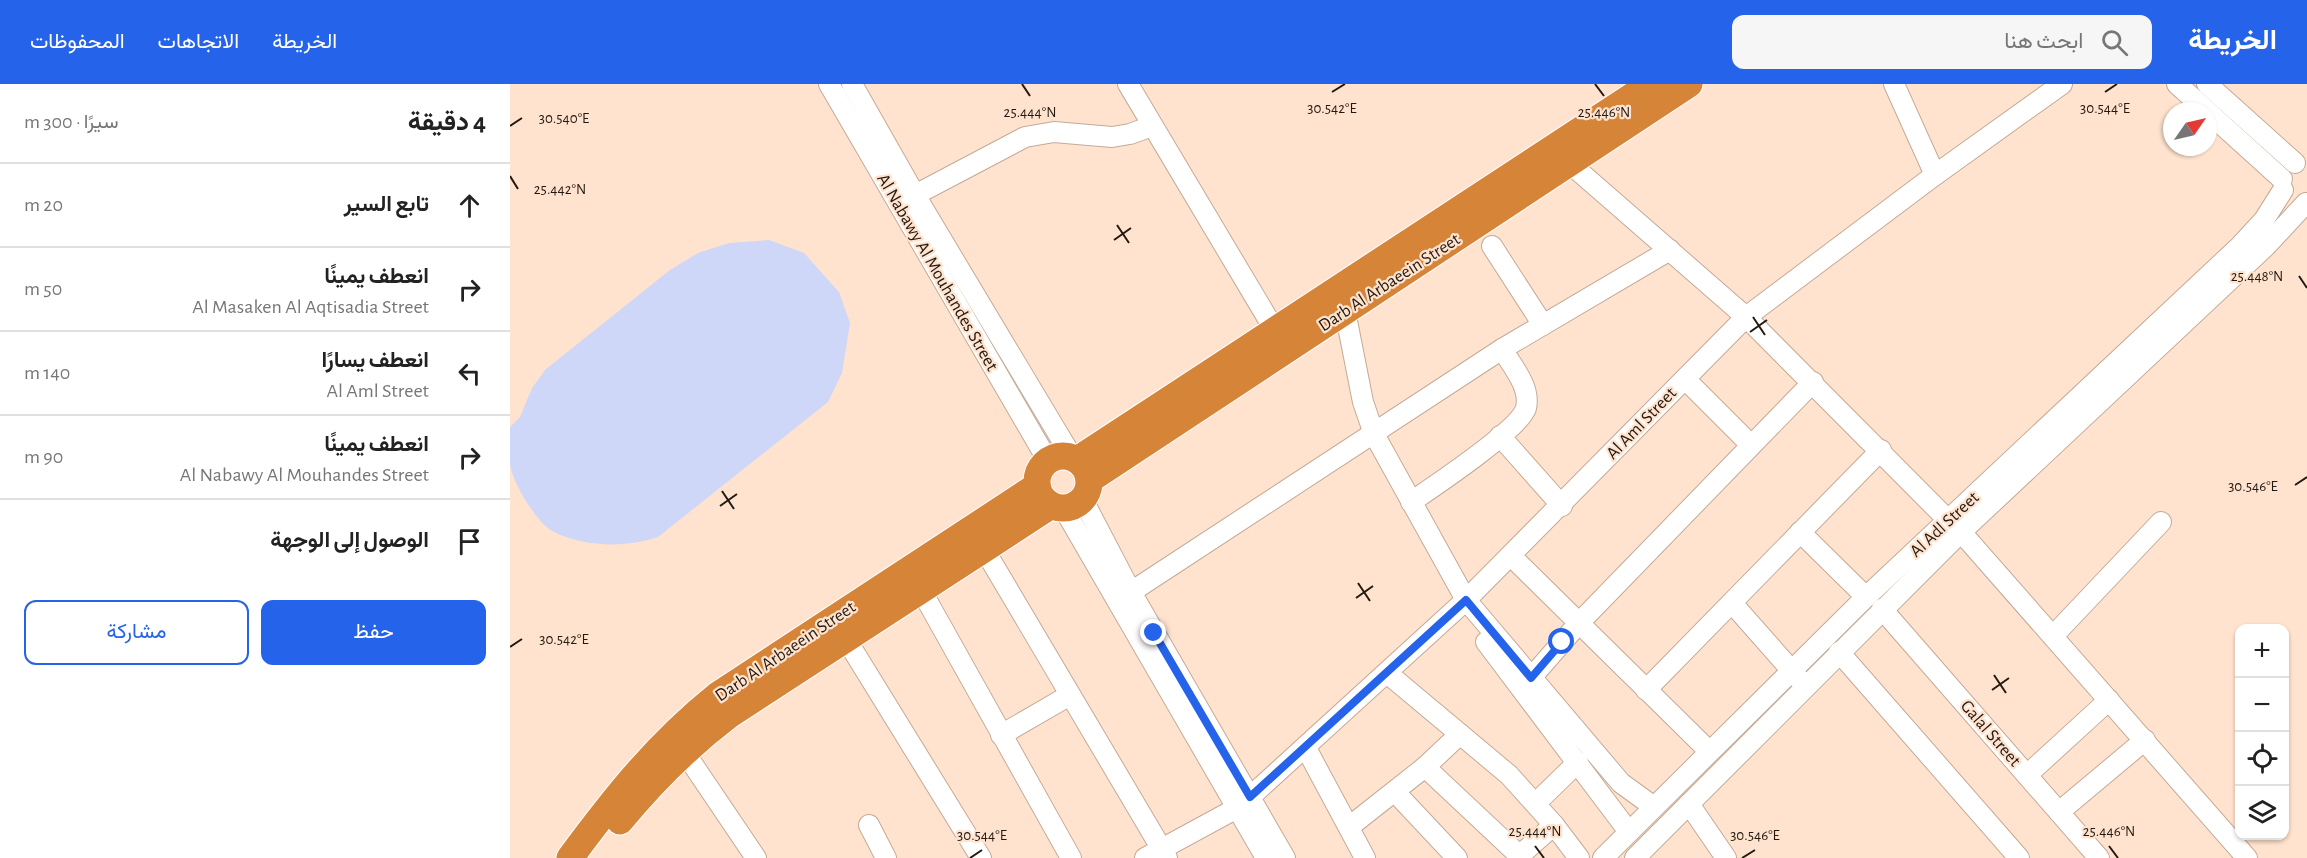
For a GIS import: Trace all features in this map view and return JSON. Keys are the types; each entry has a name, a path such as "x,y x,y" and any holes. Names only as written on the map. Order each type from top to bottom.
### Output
{"highway":[{"name":"Darb Al Arbaeein Street","path":"592,858 710,701 741,678 1345,311 1561,156 1651,84"},
{"name":"Darb Al Arbaeein Street","path":"570,858 622,789 678,743 729,715 984,549 1065,482 1274,330 1561,156 1689,84"}],"street":[{"name":"Al Nabawy Al Mouhandes Street","path":"829,84 1131,592 1243,803 1266,858"},
{"name":"Al Nabawy Al Mouhandes Street","path":"852,84 915,195 1065,482 1243,803 1285,858"},
{"path":"1128,84 1274,330"},
{"path":"1894,84 1935,175"},
{"name":"Al Aml Street","path":"1158,855 1243,803 1306,748 1511,556 1746,317 1935,175 2062,84"},
{"path":"2177,84 2198,102"},
{"path":"2207,84 2304,162"},
{"path":"2217,120 2283,184 2293,200 2306,202"},
{"path":"915,195 1025,137 1054,132 1112,137 1130,134 1152,126"},
{"path":"1561,156 1746,317 1881,450 1955,526 2247,858"},
{"name":"Al Adl Street","path":"1646,854 1689,804 1882,609 1955,526 2240,246 2264,220 2283,184 2286,169 2304,162"},
{"name":"Al Adl Street","path":"1603,858 1866,597 1955,526 2266,246 2306,202"},
{"path":"1492,246 1543,325"},
{"path":"1131,592 1502,350 1670,250"},
{"path":"1345,311 1363,402 1374,434 1466,600 1622,783 1654,807"},
{"path":"1411,502 1500,436 1523,414 1526,401 1524,386 1502,350"},
{"path":"1685,379 1751,445"},
{"path":"1531,678 1578,624 1813,382"},
{"path":"1500,436 1562,506"},
{"path":"1646,690 1881,450"},
{"path":"2053,636 2161,522"},
{"path":"1800,532 1866,597"},
{"path":"984,549 1070,695 1158,855"},
{"path":"1511,556 1709,751"},
{"path":"921,590 1071,858"},
{"path":"1466,600 1467,611 1479,633 1629,832"},
{"path":"1732,603 1805,686"},
{"name":"Galal Street","path":"1882,609 2098,858"},
{"path":"846,639 981,858"},
{"path":"1839,652 2019,858"},
{"path":"1387,673 1509,775 1536,803 1579,858"},
{"path":"1001,735 1070,695"},
{"path":"2027,775 2109,700"},
{"path":"1349,827 1425,767 1460,734"},
{"path":"2059,812 2145,741"},
{"path":"678,743 756,858"},
{"path":"1306,748 1365,858"},
{"path":"1536,803 1578,762"},
{"path":"1425,767 1521,857 1554,825"},
{"path":"1395,792 1457,858"},
{"path":"1689,804 1726,858"},
{"path":"869,825 886,858"}],"shaded area":[{"path":"769,240 804,253 839,292 850,323 842,373 828,402 658,537 632,543 592,543 566,537 545,526 524,498 514,477 510,464 510,427 520,417 532,388 546,369 670,270 698,253 729,243"}],"route":[{"path":"1154,633 1250,797 1466,600 1531,678 1562,642"}]}
